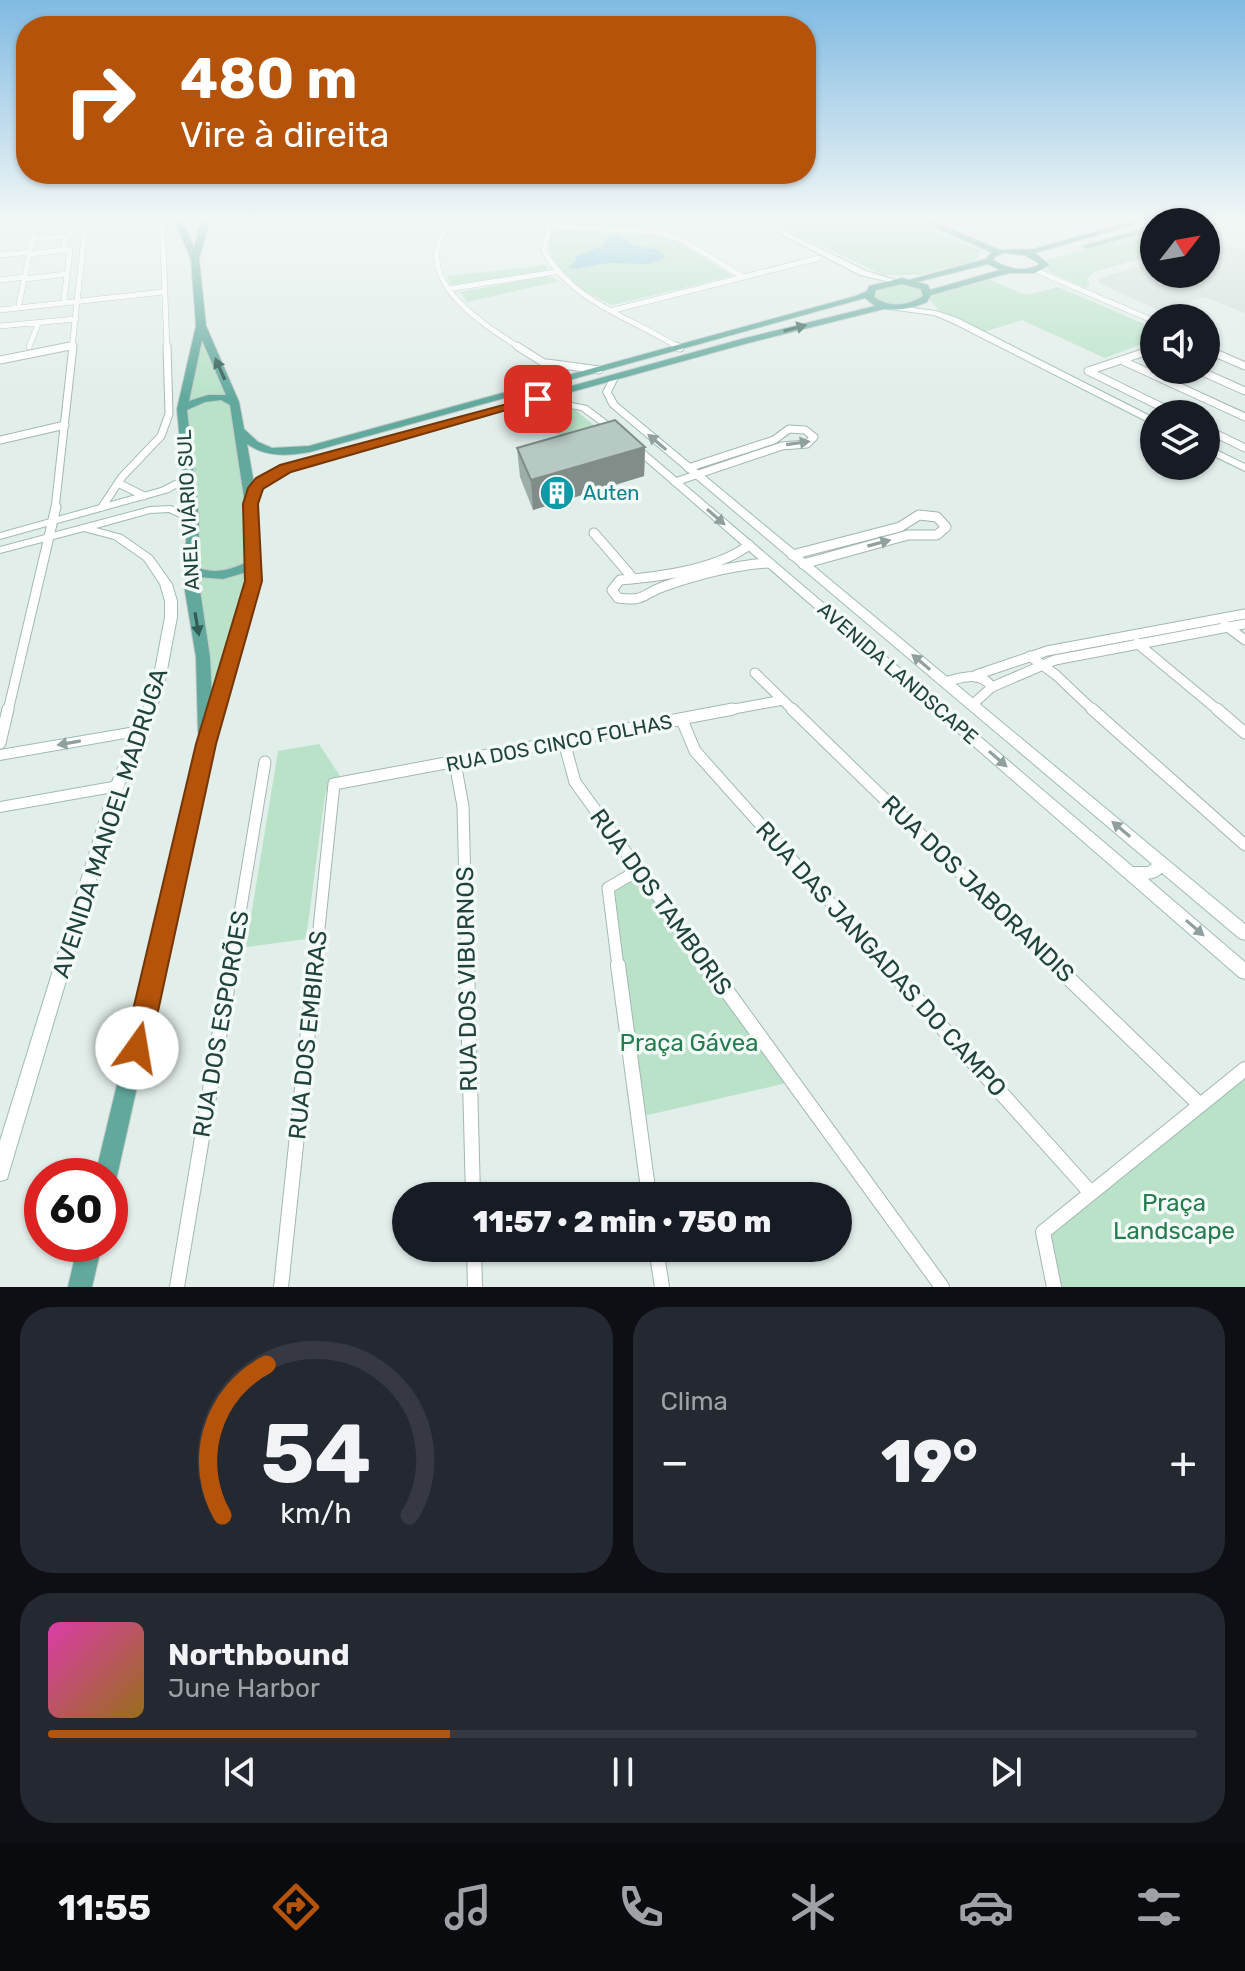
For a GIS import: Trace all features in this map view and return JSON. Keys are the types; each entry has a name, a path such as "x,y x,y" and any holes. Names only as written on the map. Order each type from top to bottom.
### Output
{"main road":[{"name":"ANEL VIÁRIO SUL","path":"197,279 201,326 182,409 190,469 193,520 190,570 203,657 206,744"},
{"path":"251,504 261,481 285,468 535,394 556,382 859,298 870,290 895,281 930,279"},
{"path":"237,428 256,447 278,451 301,450 614,378 745,341 889,307 916,304 926,295 974,279"},
{"path":"910,281 925,287 926,295"},
{"path":"870,290 870,300 889,307"},
{"name":"ANEL VIÁRIO SUL","path":"110,1158 206,744 248,606 255,563 251,504 234,402 201,326"},
{"path":"733,333 744,336 745,341"},
{"path":"182,409 209,397 226,397 234,402"},
{"path":"190,570 219,578 255,563"},
{"path":"80,1287 86,1262"}],"street":[{"path":"19,304 24,279"},
{"path":"64,300 66,279"},
{"path":"0,743 54,521 79,279"},
{"path":"102,507 118,483 153,447 169,414 163,279"},
{"path":"445,279 448,289 473,315 560,373 556,382"},
{"path":"448,289 511,279"},
{"path":"563,279 573,288 680,348"},
{"path":"614,310 735,279"},
{"path":"853,279 870,290"},
{"path":"887,279 895,281"},
{"path":"1064,279 1140,314"},
{"path":"0,310 163,292"},
{"path":"926,295 936,313"},
{"path":"889,307 936,313 1140,415"},
{"path":"0,326 76,321"},
{"path":"29,347 38,324"},
{"path":"0,360 73,345"},
{"path":"1140,353 1088,371 1147,400"},
{"path":"1220,355 1245,366"},
{"path":"1121,360 1245,417"},
{"path":"546,363 599,370"},
{"name":"AVENIDA LANDSCAPE","path":"614,378 607,392 613,404 1245,933"},
{"path":"1220,380 1245,391"},
{"name":"AVENIDA LANDSCAPE","path":"535,394 572,403 597,415 1245,972"},
{"path":"0,440 65,425"},
{"path":"675,482 693,472 723,457 774,440 789,429 805,430 814,437 807,444 782,446 693,472"},
{"path":"1220,436 1245,448"},
{"path":"1220,455 1245,468"},
{"path":"723,457 732,463"},
{"path":"0,536 174,486 190,469"},
{"path":"118,483 144,496"},
{"path":"0,550 133,513 171,509 193,520"},
{"path":"118,537 133,513"},
{"path":"749,545 741,553 701,565 648,579 632,577 615,582 612,590 618,598 637,601 655,589 746,564 769,563 778,556 900,527 919,515 937,517 946,527 937,535 908,535 803,564"},
{"name":"AVENIDA MANOEL MADRUGA","path":"0,1172 117,786 157,691 171,601 166,584 148,558 118,537 81,527"},
{"path":"594,533 632,577"},
{"path":"838,543 847,552"},
{"path":"701,565 708,574"},
{"path":"944,682 976,675 1030,656 1245,614"},
{"path":"1218,619 1245,640"},
{"path":"972,705 992,687 1040,665 1245,624"},
{"path":"1128,636 1245,733"},
{"path":"1030,656 1056,675 1131,747 1245,845"},
{"name":"RUA DOS JABORANDIS","path":"755,673 1200,1105"},
{"path":"976,675 987,680 992,687"},
{"name":"RUA DOS CINCO FOLHAS","path":"334,784 783,700"},
{"name":"RUA DAS JANGADAS DO CAMPO","path":"682,720 695,751 1091,1193"},
{"path":"0,755 138,731"},
{"name":"RUA DOS TAMBORIS","path":"564,742 575,782 942,1287"},
{"name":"RUA DOS ESPORÕES","path":"177,1287 265,762"},
{"name":"RUA DOS VIBURNOS","path":"455,763 463,806 473,1182"},
{"name":"RUA DOS EMBIRAS","path":"281,1287 334,784"},
{"path":"0,807 117,786"},
{"path":"1132,873 1148,874 1159,867 1160,862"},
{"path":"637,871 608,888 647,1182"},
{"path":"1054,1287 1043,1232 1245,1069"},
{"path":"474,1262 475,1287"},
{"path":"658,1262 662,1287"}],"shaded area":[{"path":"1100,279 1140,279 1140,288 1220,288 1220,279 1245,279 1245,313 1204,297 1182,304 1145,304 1098,283"}],"green space":[{"path":"449,279 501,279 462,286 451,284"},
{"path":"530,279 560,281 467,302 460,292"},
{"path":"570,279 720,279 613,305"},
{"path":"981,279 1026,295 1058,287 1140,322 1140,344 1105,358 1022,320 984,332 941,312 929,299 931,293"},
{"path":"1066,279 1087,279 1090,286 1086,288"},
{"path":"903,282 921,288 923,295 906,304 873,298 876,289"},
{"path":"201,326 234,402 255,563 206,744 182,409"},
{"path":"545,403 575,410 605,434 573,449 527,406"},
{"path":"319,744 344,782 328,788 325,795 306,939 246,947 278,751"},
{"name":"Praça Gávea","path":"637,871 791,1082 639,1117 608,888"},
{"name":"Praça Landscape","path":"1245,1069 1245,1287 1054,1287 1043,1232"}],"building":[{"path":"615,420 645,447 531,480 517,448"}],"place":[{"name":"Auten","path":"557,493"}],"route":[{"path":"137,1048 206,744 254,581 251,504 255,488 261,481 285,468 538,399"}]}
